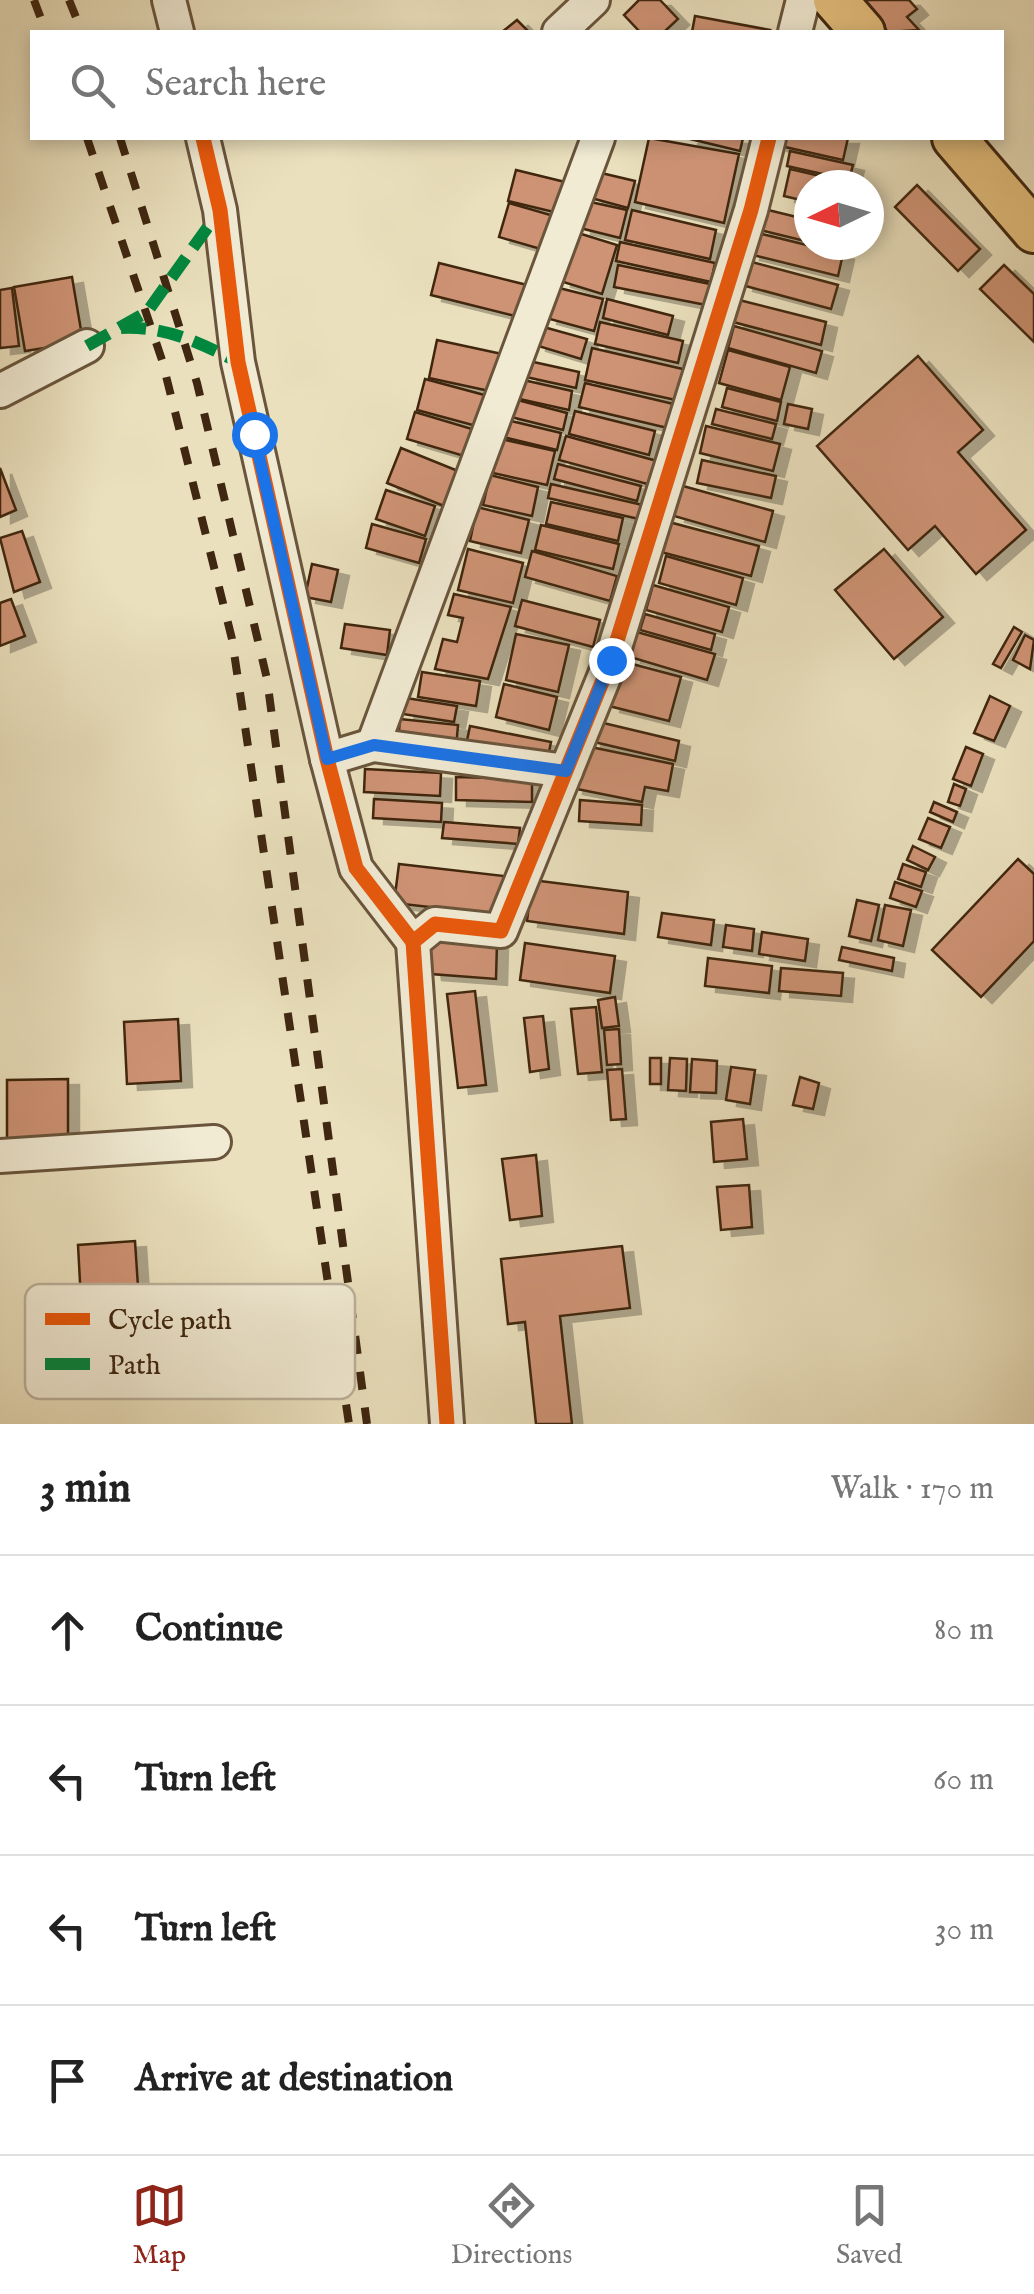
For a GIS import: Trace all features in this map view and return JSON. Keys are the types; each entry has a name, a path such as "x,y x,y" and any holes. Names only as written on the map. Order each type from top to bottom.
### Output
{"main road":[{"path":"835,0 861,30"},
{"path":"956,140 1034,230"}],"street":[{"path":"169,0 176,30"},
{"path":"562,30 592,0"},
{"path":"796,30 803,0"},
{"path":"202,140 220,210 238,362 327,759 356,868 413,942 446,1424"},
{"path":"374,745 597,140"},
{"path":"413,942 434,924 501,932 611,660 751,210 768,140"},
{"path":"0,391 87,346"},
{"path":"327,759 374,745 566,771"},
{"path":"0,1156 214,1142"}],"building":[{"path":"639,0 660,0 678,19 666,30 638,30 624,15"},
{"path":"860,0 909,0 917,9 907,17 919,30 886,30"},
{"path":"695,16 770,30 692,30"},
{"path":"517,20 527,30 504,30"},
{"path":"649,140 739,154 724,223 635,202"},
{"path":"694,140 743,140 740,151"},
{"path":"777,140 848,140 843,160 776,145"},
{"path":"790,151 853,165 852,170 787,166"},
{"path":"790,169 794,170 794,198 784,196"},
{"path":"516,170 565,182 558,213 508,201"},
{"path":"597,172 635,181 628,208 591,198"},
{"path":"917,185 980,249 958,271 895,207"},
{"path":"586,201 627,210 620,238 580,228"},
{"path":"509,203 554,216 544,250 499,237"},
{"path":"764,209 794,216 794,238 760,230"},
{"path":"632,210 716,230 710,259 625,240"},
{"path":"575,232 617,245 602,294 560,281"},
{"path":"754,232 794,242 794,260 842,260 838,276 749,254"},
{"path":"620,242 715,263 711,282 616,261"},
{"path":"748,261 838,285 831,309 742,285"},
{"path":"439,263 531,286 523,318 431,295"},
{"path":"618,265 710,284 706,305 614,287"},
{"path":"1004,265 1034,294 1034,342 980,289"},
{"path":"72,277 83,342 25,351 14,287"},
{"path":"555,287 603,299 594,331 546,318"},
{"path":"12,288 19,346 0,348 0,290"},
{"path":"607,299 673,316 668,335 603,318"},
{"path":"739,300 826,322 821,345 733,322"},
{"path":"600,322 683,341 678,363 595,344"},
{"path":"540,326 587,339 581,359 535,345"},
{"path":"734,326 822,351 816,373 728,348"},
{"path":"437,340 502,354 494,392 429,378"},
{"path":"592,348 687,370 680,401 585,380"},
{"path":"728,350 790,367 781,400 719,383"},
{"path":"918,356 983,430 958,452 1026,530 976,574 935,526 908,550 817,446"},
{"path":"529,361 579,372 576,388 526,377"},
{"path":"425,379 488,396 480,427 417,410"},
{"path":"519,379 572,391 569,410 515,398"},
{"path":"585,383 682,406 676,430 579,407"},
{"path":"727,388 781,402 777,421 722,407"},
{"path":"510,398 567,413 563,430 507,416"},
{"path":"788,404 812,409 808,429 784,424"},
{"path":"716,409 776,424 772,439 712,424"},
{"path":"575,411 655,431 649,455 569,434"},
{"path":"415,412 472,429 464,456 407,439"},
{"path":"507,420 561,433 557,450 503,437"},
{"path":"706,426 780,444 773,471 700,453"},
{"path":"566,436 657,461 651,485 559,460"},
{"path":"501,439 555,451 547,485 493,473"},
{"path":"401,448 458,471 444,506 387,483"},
{"path":"702,460 776,476 771,498 697,483"},
{"path":"558,464 641,486 637,501 554,479"},
{"path":"0,468 16,510 0,517"},
{"path":"490,475 538,487 532,516 483,505"},
{"path":"551,484 647,506 643,520 548,498"},
{"path":"683,486 773,511 765,542 674,516"},
{"path":"386,490 435,506 425,536 376,519"},
{"path":"551,502 623,518 618,541 546,524"},
{"path":"477,507 529,520 521,553 470,541"},
{"path":"669,522 759,546 751,576 661,552"},
{"path":"372,524 426,539 419,563 366,548"},
{"path":"541,525 619,544 613,569 535,550"},
{"path":"22,531 40,582 14,592 0,538"},
{"path":"468,549 523,563 513,603 458,590"},
{"path":"884,549 943,617 894,659 835,590"},
{"path":"532,551 617,576 610,601 525,577"},
{"path":"666,556 743,578 736,605 659,583"},
{"path":"312,564 338,570 331,602 305,597"},
{"path":"653,585 729,607 722,632 646,610"},
{"path":"454,594 511,607 488,679 435,669 443,639 457,642 463,618 448,615"},
{"path":"11,599 25,636 0,646 0,603"},
{"path":"522,600 600,620 593,647 515,626"},
{"path":"645,614 715,634 711,650 640,630"},
{"path":"345,624 390,630 387,655 341,648"},
{"path":"1014,627 1022,632 1001,668 993,664"},
{"path":"637,632 715,654 707,680 630,657"},
{"path":"516,634 569,645 558,692 506,680"},
{"path":"1025,635 1034,640 1030,669 1013,660"},
{"path":"621,661 681,677 669,721 609,706"},
{"path":"422,672 480,681 476,706 418,697"},
{"path":"504,684 557,697 549,730 496,717"},
{"path":"990,696 1010,706 994,741 974,733"},
{"path":"406,698 457,706 454,722 403,714"},
{"path":"400,719 458,725 456,748 398,743"},
{"path":"595,721 679,741 675,761 590,741"},
{"path":"470,726 551,742 546,767 465,750"},
{"path":"581,745 673,764 668,791 645,787 642,802 572,788"},
{"path":"966,747 983,754 971,786 953,779"},
{"path":"365,769 441,773 440,796 364,792"},
{"path":"456,777 532,779 532,802 456,800"},
{"path":"954,784 966,789 960,806 948,802"},
{"path":"374,799 442,803 441,822 373,818"},
{"path":"580,800 642,805 641,825 579,821"},
{"path":"934,802 957,812 953,822 930,812"},
{"path":"928,818 950,827 941,848 919,839"},
{"path":"444,822 520,828 518,844 442,838"},
{"path":"913,846 935,857 928,870 907,860"},
{"path":"1018,859 1034,874 1034,941 981,997 932,950"},
{"path":"399,864 504,876 500,915 394,903"},
{"path":"903,864 926,872 921,887 898,879"},
{"path":"532,880 628,892 624,934 527,921"},
{"path":"895,882 922,891 916,907 890,898"},
{"path":"857,900 879,905 871,941 849,936"},
{"path":"885,905 911,910 903,946 878,940"},
{"path":"662,913 714,920 711,945 658,937"},
{"path":"726,925 754,929 752,951 723,947"},
{"path":"762,932 808,939 805,961 759,954"},
{"path":"426,941 497,943 496,979 431,974"},
{"path":"525,943 615,956 610,993 520,980"},
{"path":"842,947 894,958 892,971 839,960"},
{"path":"708,958 772,966 769,993 705,986"},
{"path":"781,968 843,973 841,996 779,991"},
{"path":"475,991 486,1085 458,1088 447,994"},
{"path":"615,997 619,1026 602,1028 598,1000"},
{"path":"596,1007 602,1072 578,1074 571,1009"},
{"path":"543,1016 549,1069 530,1072 524,1018"},
{"path":"178,1019 181,1081 127,1084 124,1022"},
{"path":"619,1029 621,1064 607,1065 604,1030"},
{"path":"650,1058 661,1058 661,1084 650,1084"},
{"path":"670,1058 687,1059 686,1091 668,1090"},
{"path":"692,1059 717,1061 716,1093 690,1092"},
{"path":"731,1067 755,1070 750,1104 726,1100"},
{"path":"622,1069 626,1119 611,1120 607,1070"},
{"path":"800,1077 819,1083 813,1109 793,1105"},
{"path":"68,1079 68,1138 7,1139 7,1080"},
{"path":"743,1119 747,1159 714,1162 711,1122"},
{"path":"536,1155 542,1216 510,1220 502,1159"},
{"path":"749,1185 752,1227 721,1230 717,1187"},
{"path":"135,1241 138,1284 80,1284 78,1245"},
{"path":"622,1246 630,1308 560,1316 572,1424 536,1424 525,1322 508,1324 501,1259"}],"railway":[{"path":"34,0 45,30"},
{"path":"69,0 81,30"},
{"path":"88,140 162,360 232,639 328,1284"},
{"path":"121,140 197,383 267,679 348,1284"},
{"path":"355,1335 367,1424"},
{"path":"345,1399 349,1424"}],"marked path":[{"path":"87,346 147,312 220,210"},
{"path":"121,328 167,333 238,362"}],"cycle path":[{"path":"203,140 220,210 238,362 327,759 356,868 413,942"},
{"path":"447,1424 413,942 435,924 501,931 611,660 751,210 768,140"}],"route":[{"path":"254,434 327,759 374,745 566,771 611,660"}]}
